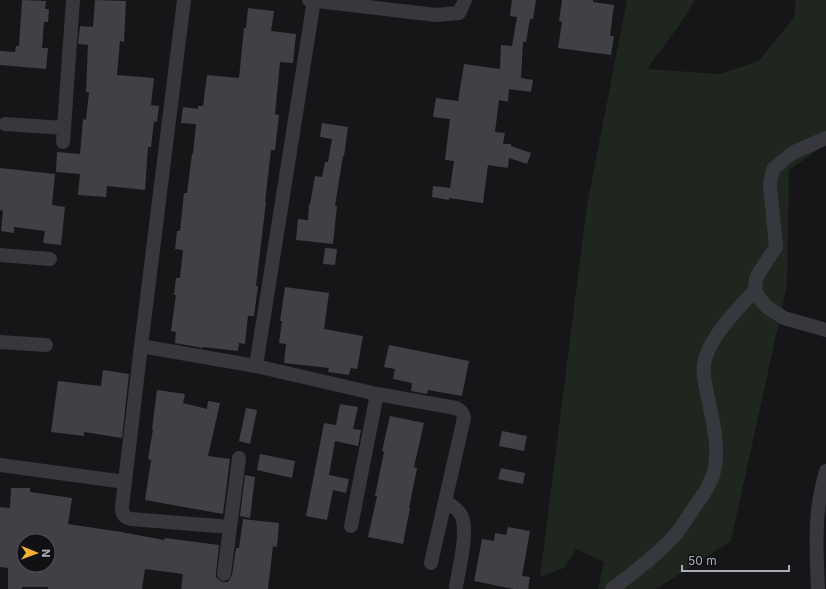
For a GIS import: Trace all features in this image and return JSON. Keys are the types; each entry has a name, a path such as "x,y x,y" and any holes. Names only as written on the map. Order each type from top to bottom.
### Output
{"street":[{"path":"5,124 63,135 73,0"},
{"path":"184,0 141,346 122,514 127,518 230,527"},
{"path":"256,366 312,0 436,15 459,13 464,0"},
{"path":"826,138 792,153 773,169 770,184 776,247 756,279 755,290 759,298 767,307 784,318 826,330"},
{"path":"0,255 50,259"},
{"path":"612,589 657,552 677,533 702,496 713,475 716,456 715,433 704,380 704,364 709,348 721,330 755,290"},
{"path":"0,342 46,345"},
{"path":"141,346 256,366 378,394 460,410 464,418 431,563"},
{"path":"351,526 378,394"},
{"path":"224,574 240,458"},
{"path":"0,465 125,482"},
{"path":"818,589 816,545 818,511 826,471"},
{"path":"445,501 458,510 464,524 464,538 456,586"}],"shaded area":[{"path":"627,0 695,0 680,24 647,69 720,74 759,61 794,17 796,0 826,0 826,144 789,170 787,285 731,541 656,589 598,589 604,562 576,549 564,568 540,577 587,205"}],"building":[{"path":"22,0 46,1 45,9 49,9 48,22 44,22 42,48 48,48 46,69 0,65 0,51 15,52 16,46 19,46"},
{"path":"95,0 126,1 124,42 120,41 117,75 154,78 151,105 159,106 157,122 154,121 151,147 148,147 145,190 107,186 106,197 78,195 80,174 56,172 57,152 80,154 83,119 86,120 89,92 86,92 88,45 78,44 80,26 93,27"},
{"path":"512,0 536,0 533,19 530,19 526,42 523,42 521,78 533,80 531,92 509,89 508,102 499,100 495,132 505,133 503,144 511,144 511,146 531,153 527,164 509,158 508,168 488,165 483,203 432,197 433,186 450,188 454,161 445,160 450,119 433,117 436,98 458,101 464,64 500,69 501,45 512,46 517,17 510,16"},
{"path":"562,0 593,0 593,2 614,5 610,36 614,36 611,55 558,48 562,22 559,21"},
{"path":"248,8 274,11 271,31 296,34 293,63 280,62 275,114 279,115 275,150 271,150 254,316 248,316 245,344 239,343 238,351 203,348 175,343 176,332 171,331 176,295 174,295 176,278 180,278 183,250 175,249 177,231 180,231 184,193 187,193 196,124 181,123 183,107 198,109 198,106 203,106 207,75 239,78 244,28 246,28"},
{"path":"322,123 348,127 335,206 337,206 333,244 296,240 298,219 308,220 309,204 315,176 322,177 325,162 328,162 332,139 320,137"},
{"path":"0,168 55,174 52,205 65,207 61,245 43,243 45,231 14,227 14,233 1,231 3,211 0,210"},
{"path":"325,248 337,249 335,265 323,264"},
{"path":"285,287 329,293 324,329 363,336 357,369 351,368 349,375 328,372 329,368 284,363 286,344 279,343 282,321 280,321"},
{"path":"389,345 469,361 462,396 428,390 427,394 411,391 412,383 393,379 395,369 384,367"},
{"path":"103,370 129,374 122,438 84,432 84,436 51,432 58,381 101,386"},
{"path":"157,390 185,394 183,403 207,409 208,401 220,403 208,456 230,459 223,514 145,500 151,460 148,459"},
{"path":"340,404 358,407 353,429 361,430 358,446 335,441 329,475 349,479 346,493 333,490 327,520 306,516 324,423 336,425"},
{"path":"246,408 257,410 250,444 239,441"},
{"path":"390,416 424,423 414,467 417,468 403,544 368,537 377,496 375,496 384,452 382,451"},
{"path":"502,431 527,436 524,451 499,446"},
{"path":"260,454 295,461 292,478 257,470"},
{"path":"501,468 525,473 523,484 498,479"},
{"path":"245,475 255,477 250,518 240,516"},
{"path":"11,488 30,488 30,492 72,498 68,524 164,540 165,538 219,545 216,577 223,582 228,582 232,575 236,548 239,548 243,519 279,523 277,547 273,546 268,589 181,589 183,574 145,569 142,589 48,589 48,587 22,587 22,589 8,589 8,568 0,567 0,507 10,508"},
{"path":"508,527 530,531 522,576 530,577 528,589 514,589 474,581 482,539 494,541 495,533 506,535"}]}
